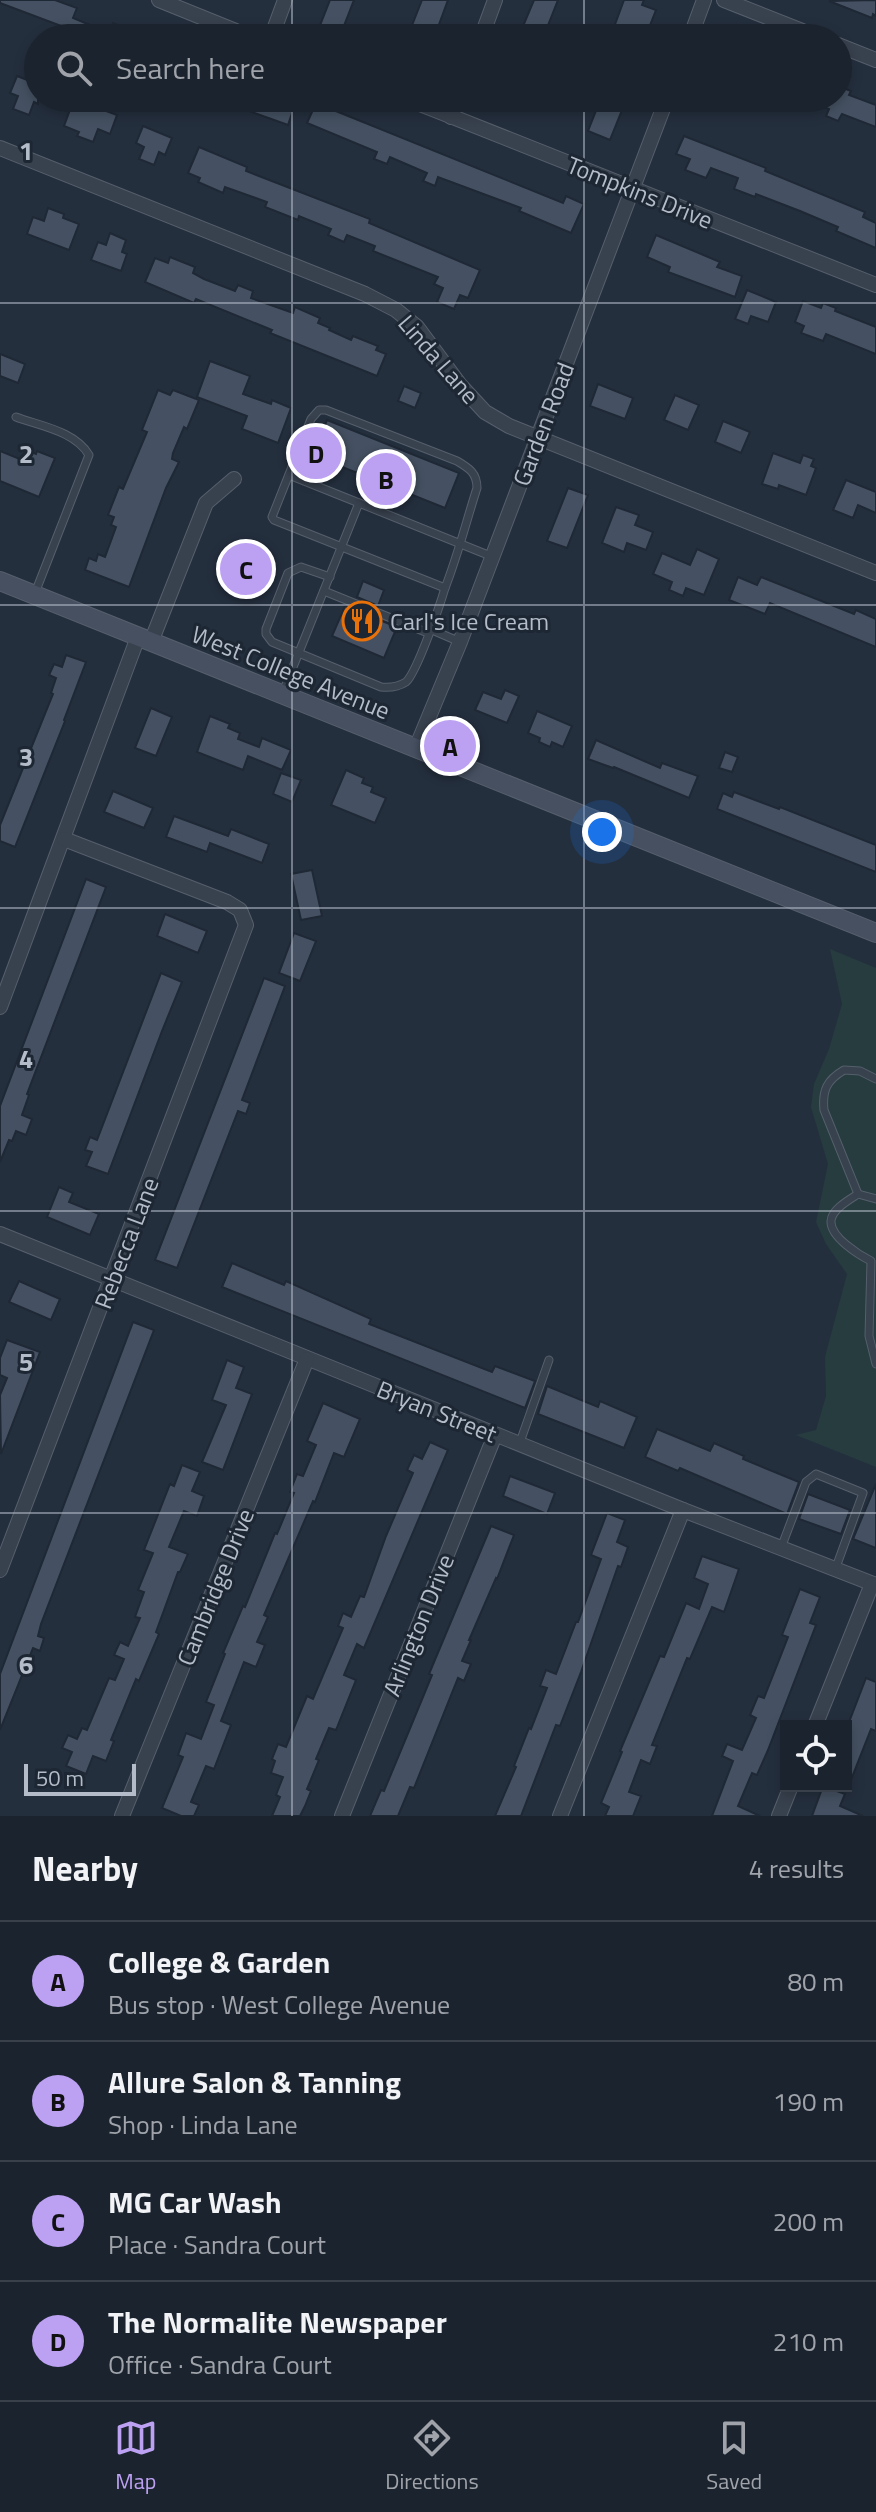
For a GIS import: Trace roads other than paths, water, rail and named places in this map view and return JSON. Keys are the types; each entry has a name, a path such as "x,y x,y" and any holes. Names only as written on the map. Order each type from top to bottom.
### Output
{"main road":[{"name":"West College Avenue","path":"0,581 876,933"}],"street":[{"path":"159,0 218,24"},
{"path":"276,24 285,0"},
{"path":"486,24 495,0"},
{"path":"695,24 704,0"},
{"path":"724,0 785,24"},
{"path":"852,51 876,60"},
{"name":"Tompkins Drive","path":"439,112 876,285"},
{"path":"451,117 453,112"},
{"name":"Garden Road","path":"416,748 493,557 662,112"},
{"name":"Linda Lane","path":"0,148 365,294 396,310 417,327 460,385 485,412 509,426 876,573"},
{"path":"0,1007 144,639 206,503 234,479"},
{"name":"Rebecca Lane","path":"1,1566 246,925 240,910 227,902 64,839"},
{"name":"Bryan Street","path":"0,1234 519,1445 874,1584"},
{"name":"Cambridge Drive","path":"122,1816 307,1359"},
{"name":"Arlington Drive","path":"342,1816 495,1435"},
{"path":"560,1816 683,1510"},
{"path":"817,1720 874,1584"},
{"path":"779,1816 789,1792"}],"lane":[{"path":"330,577 301,567 288,573 266,634 272,642 381,687 391,688 407,681 429,631 458,555 477,482 472,471 457,461 326,410 319,410 311,419 272,517 274,520 445,588"},
{"path":"16,417 70,437 80,443 89,455 34,595"},
{"path":"289,475 493,557"},
{"path":"283,694 359,503"},
{"path":"324,591 460,642"},
{"path":"858,1194 824,1110 823,1097 827,1083 844,1070 860,1071 876,1079"},
{"path":"858,1194 876,1199"},
{"path":"858,1194 835,1212 831,1221 833,1230 844,1243 858,1255 874,1261 869,1336 876,1364"},
{"path":"519,1445 549,1360"},
{"path":"781,1548 806,1482 816,1474 863,1493 835,1570"}],"place":[{"name":"The Normalite Newspaper","path":"316,453"},
{"name":"Allure Salon & Tanning","path":"386,479"},
{"name":"MG Car Wash","path":"246,569"},
{"name":"Carl's Ice Cream","path":"362,621"},
{"name":"College & Garden","path":"450,746"}]}
